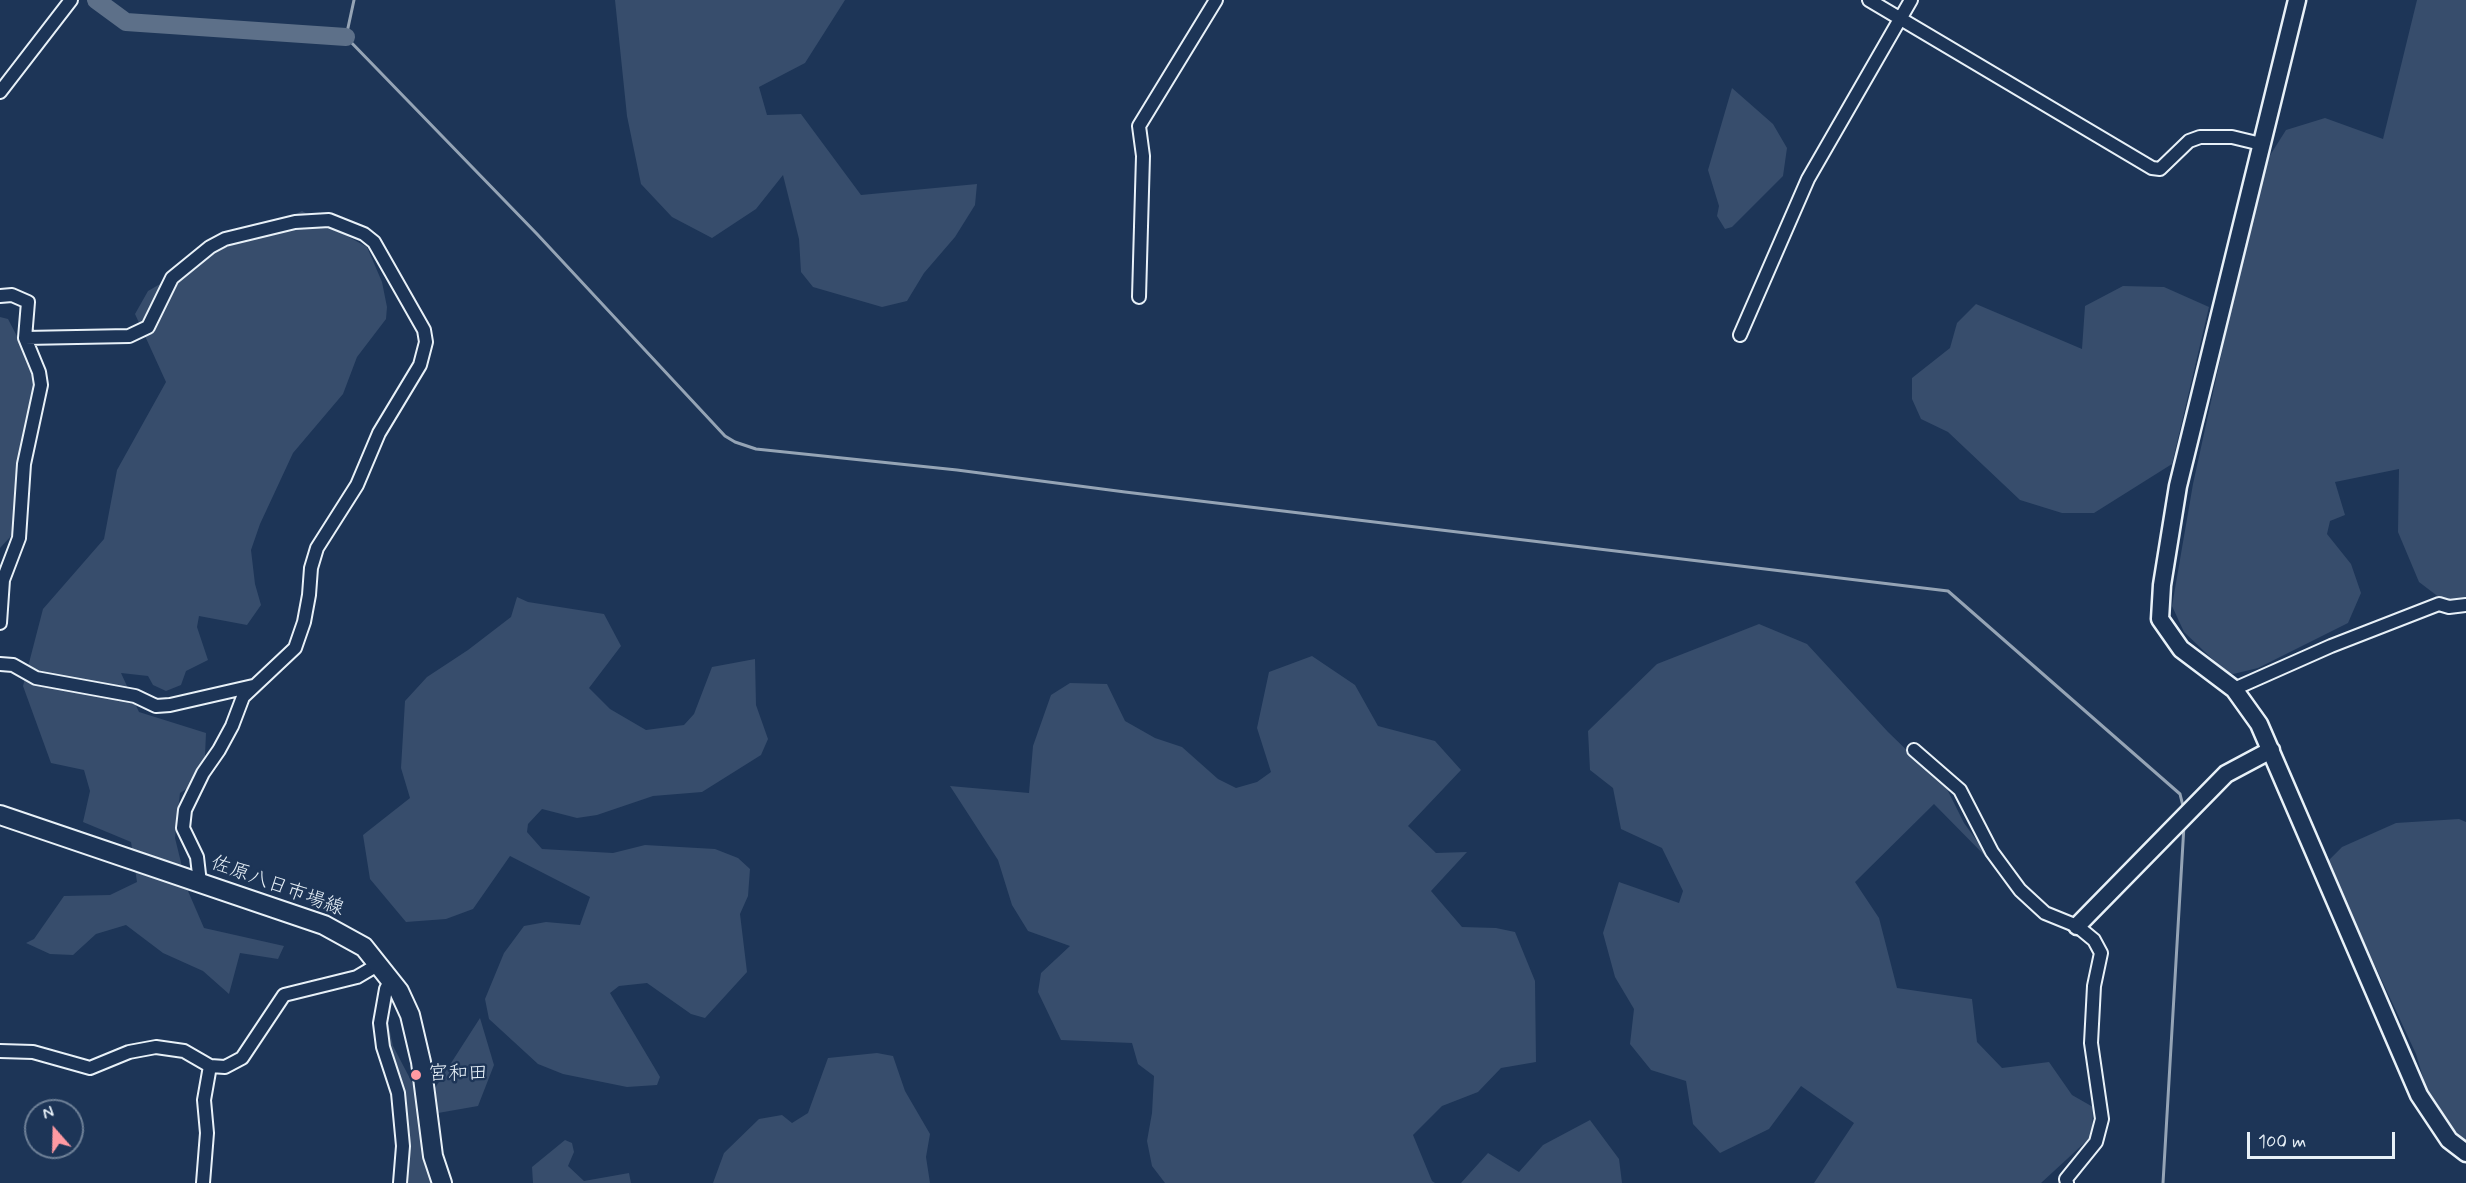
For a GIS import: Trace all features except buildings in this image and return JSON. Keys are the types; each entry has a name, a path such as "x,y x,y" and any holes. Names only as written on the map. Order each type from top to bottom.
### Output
{"main road":[{"name":"佐原八日市場線","path":"0,815 337,930 364,947 380,964 405,1002 418,1044 430,1137 442,1183"}],"street":[{"path":"0,92 71,0"},
{"path":"1139,297 1143,156 1139,126 1216,0"},
{"path":"1869,0 2152,168 2160,169 2188,141 2200,137 2232,137 2261,144"},
{"path":"1740,335 1808,179 1911,0"},
{"path":"2297,0 2178,486 2160,605 2160,619 2181,649 2234,689 2254,715 2419,1095 2449,1140 2466,1153"},
{"path":"25,338 129,336 148,327 172,278 210,247 225,239 295,222 329,220 346,226 374,242 384,255 424,330 425,353 407,390 378,433 357,485 317,548 311,568 304,622 295,648 243,698 228,734 203,772 185,810 183,828 197,857 200,883"},
{"path":"0,296 12,295 28,302 25,338 39,372 41,394 24,464 19,538 3,580 0,623"},
{"path":"2234,689 2331,646 2439,604 2449,607 2466,605"},
{"path":"0,664 13,664 36,678 124,694 156,706 170,705 254,686"},
{"path":"1914,750 1960,790 1992,852 2020,890 2045,913 2077,926 2094,940 2101,953 2094,986 2091,1044 2102,1119 2096,1142 2066,1179 2067,1183"},
{"path":"2077,926 2226,774 2271,750"},
{"path":"0,1051 33,1052 90,1068 129,1053 156,1047 184,1051 210,1066 225,1067 242,1058 285,995 357,977 380,964"},
{"path":"391,979 386,989 380,1023 383,1047 398,1093 403,1146 400,1183"},
{"path":"203,1183 207,1133 204,1100 210,1066"}],"shaded area":[{"path":"615,0 845,0 805,63 759,87 767,115 801,114 861,195 977,184 975,205 955,237 924,273 907,301 882,307 813,287 801,272 799,239 783,175 756,209 712,238 672,217 641,184 627,116"},
{"path":"2417,0 2466,0 2466,599 2444,601 2419,582 2398,532 2399,469 2335,482 2345,515 2330,521 2327,534 2351,564 2361,593 2348,623 2258,668 2229,675 2184,632 2172,606 2193,484 2262,168 2286,130 2325,118 2383,139"},
{"path":"1732,88 1773,124 1787,148 1783,176 1732,227 1725,229 1717,216 1719,206 1708,170"},
{"path":"302,211 367,247 382,282 387,307 386,319 357,357 343,394 293,453 260,524 251,550 255,584 261,605 247,625 199,616 197,627 208,660 186,671 181,685 166,691 153,685 148,676 121,673 139,712 206,733 204,778 180,793 175,838 188,891 204,928 284,946 278,959 240,953 229,994 203,971 163,953 126,925 96,934 73,955 50,954 26,943 34,939 64,896 110,895 137,882 131,842 83,822 90,791 84,770 51,763 23,686 43,609 104,539 117,470 166,382 135,314 148,291 214,253"},
{"path":"2123,286 2164,287 2209,307 2172,464 2094,513 2062,513 2020,500 1948,432 1921,419 1912,399 1912,378 1950,348 1957,323 1976,304 2082,349 2085,306"},
{"path":"0,317 8,319 31,363 39,411 13,534 0,548"},
{"path":"517,597 528,602 604,614 621,646 589,688 610,709 646,730 684,725 694,714 712,667 755,659 756,705 768,739 761,755 702,792 653,796 597,815 577,818 542,809 528,824 527,832 542,849 613,853 645,845 715,849 738,858 750,869 748,896 740,914 747,972 705,1018 691,1014 647,983 619,986 610,993 660,1077 657,1085 627,1087 563,1074 538,1064 489,1019 485,999 504,953 524,926 546,922 580,925 590,897 510,856 473,909 446,919 406,922 370,879 363,835 410,798 401,768 405,701 427,677 468,650 511,617"},
{"path":"1759,624 1807,644 1888,732 1947,789 1964,823 1996,867 1934,804 1855,882 1879,918 1897,988 1972,999 1977,1042 2002,1068 2049,1062 2072,1095 2093,1107 2092,1136 2041,1183 1814,1183 1854,1123 1801,1086 1769,1129 1720,1153 1693,1124 1686,1081 1651,1070 1630,1044 1634,1009 1615,977 1603,933 1619,882 1679,903 1683,891 1662,848 1621,829 1613,788 1590,770 1588,731 1657,664"},
{"path":"1312,656 1355,685 1378,726 1435,741 1461,770 1408,826 1436,853 1467,852 1431,891 1462,927 1496,928 1515,932 1535,981 1536,1062 1501,1068 1478,1092 1442,1106 1413,1135 1432,1181 1435,1183 1165,1183 1152,1166 1147,1141 1152,1113 1154,1076 1138,1064 1132,1043 1061,1040 1038,992 1041,973 1070,946 1028,931 1012,905 998,860 950,786 1029,793 1033,746 1051,695 1070,683 1107,684 1125,721 1155,738 1182,747 1218,779 1236,788 1257,782 1271,772 1257,728 1269,672"},
{"path":"2459,819 2466,822 2466,1143 2447,1122 2428,1094 2416,1054 2327,862 2342,847 2396,823"},
{"path":"386,1013 393,1046 416,1090 417,1112 433,1183 407,1183 406,1149 385,1041"},
{"path":"480,1018 494,1065 478,1106 438,1113 435,1088"},
{"path":"877,1053 893,1056 905,1091 930,1134 926,1157 930,1183 713,1183 724,1153 759,1119 782,1115 792,1123 808,1113 828,1058"},
{"path":"1590,1120 1619,1159 1622,1183 1461,1183 1488,1153 1519,1172 1543,1145"},
{"path":"565,1140 572,1143 574,1152 568,1166 584,1181 629,1173 631,1183 533,1183 532,1167"}],"waterway":[{"path":"96,0 126,22 346,37"},
{"path":"354,0 346,37 537,234 725,436 735,442 756,449 957,470 1948,591 2180,794 2184,810"},
{"path":"2163,1183 2184,825"}],"place":[{"name":"宮和田","path":"416,1075"}]}
